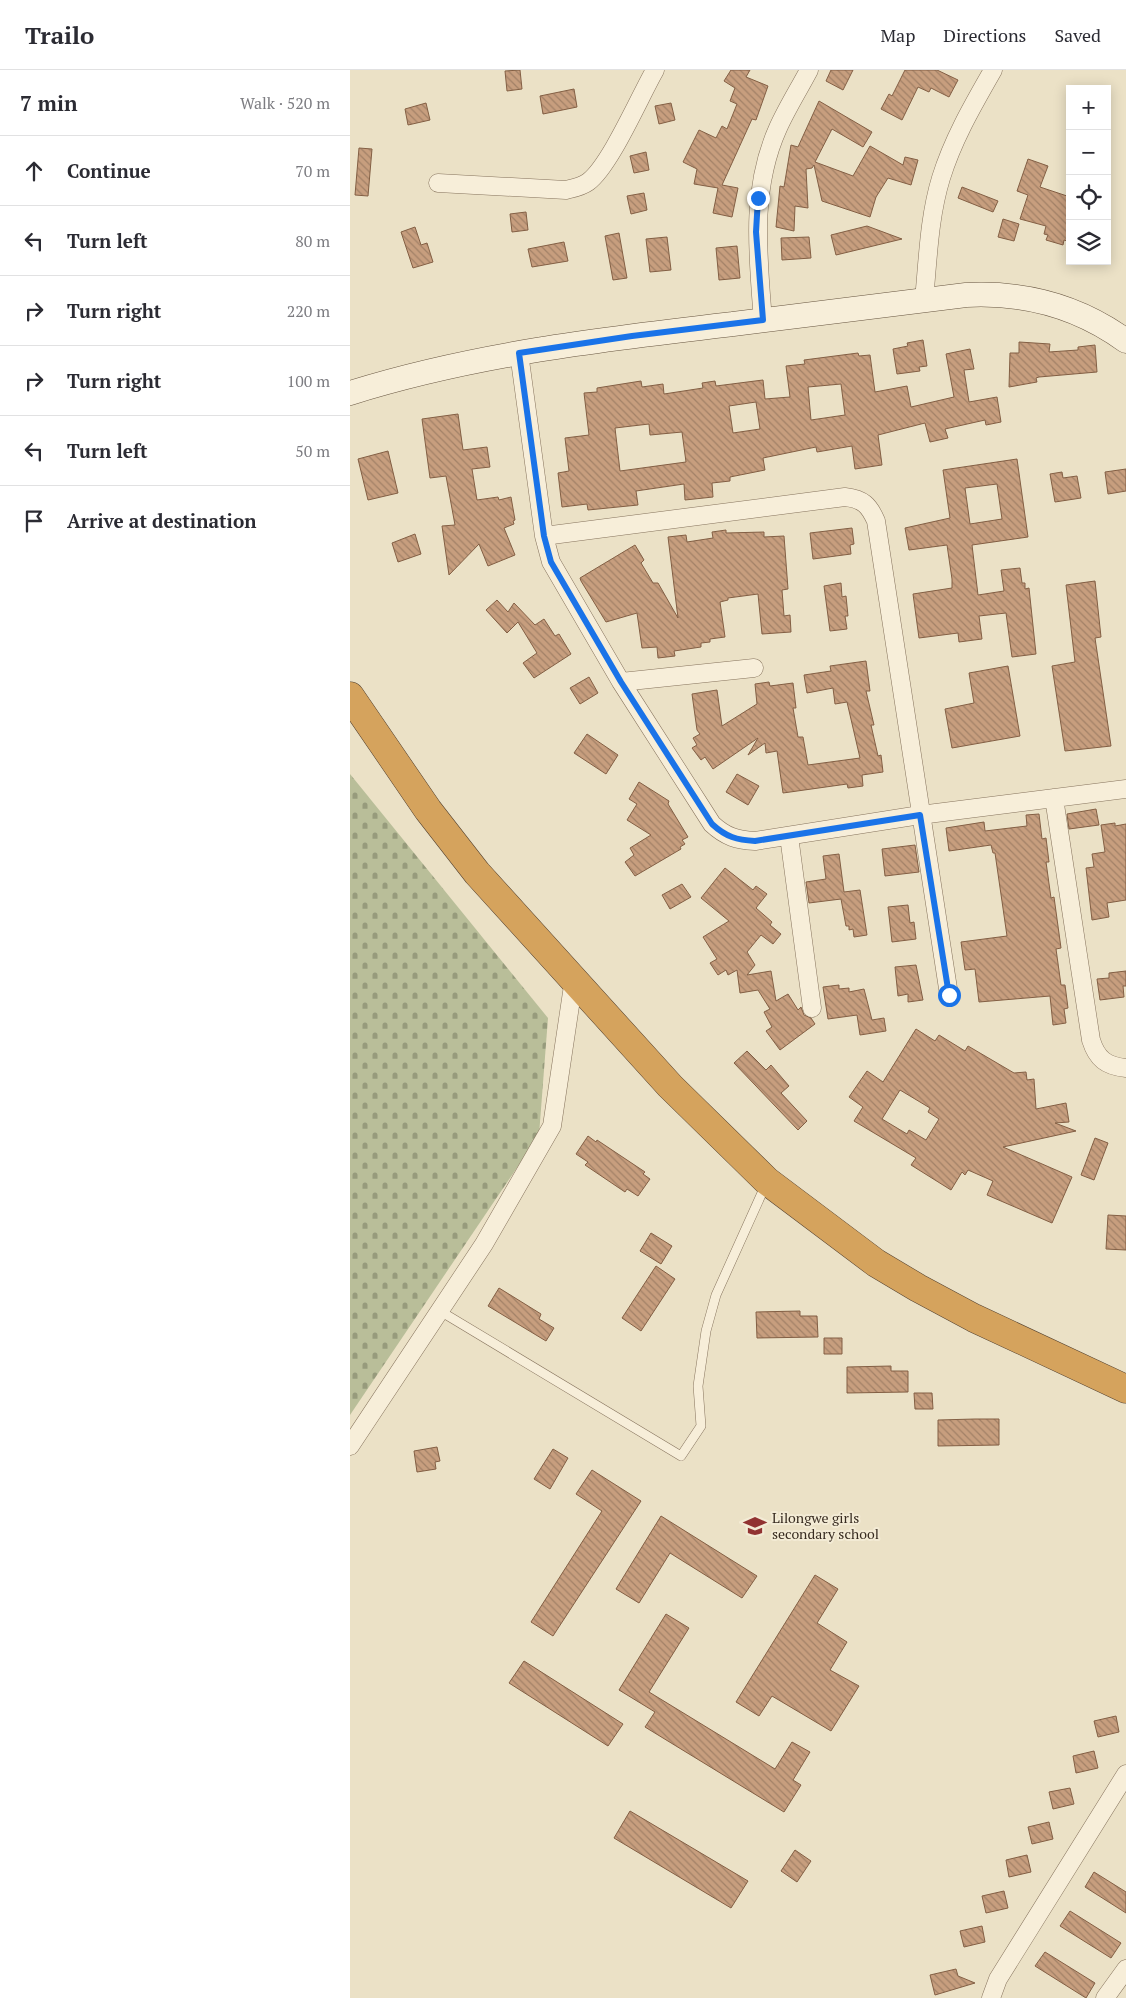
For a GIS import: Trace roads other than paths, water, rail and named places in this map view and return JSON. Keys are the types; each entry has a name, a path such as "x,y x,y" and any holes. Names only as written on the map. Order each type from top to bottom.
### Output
{"highway":[{"path":"350,696 428,810 477,872 670,1086 767,1181 876,1263 918,1288 974,1318 1126,1389"}],"street":[{"path":"438,183 566,190 578,188 588,182 606,161 654,70"},
{"path":"763,320 756,232 762,177 778,128 809,70"},
{"path":"924,300 930,228 941,180 960,129 993,70"},
{"path":"350,393 450,365 519,353 632,336 924,300 996,294 1029,298 1057,305 1084,315 1126,340"},
{"path":"519,353 544,536 551,562 621,682 712,824 723,834 738,840 755,841 920,815 1126,789"},
{"path":"544,536 845,497 860,499 871,509 876,521 949,995"},
{"path":"621,682 754,668"},
{"path":"1054,798 1091,1040 1095,1052 1102,1062 1113,1067 1126,1068"},
{"path":"789,836 812,1008"},
{"path":"350,1446 484,1244 552,1126 574,979"},
{"path":"991,1998 998,1979 1126,1774"},
{"path":"1105,1998 1126,1969"}],"lane":[{"path":"440,1311 681,1456 701,1426 698,1386 706,1331 716,1295 767,1181"}],"place":[{"name":"Lilongwe girls secondary school","path":"755,1526"}]}
